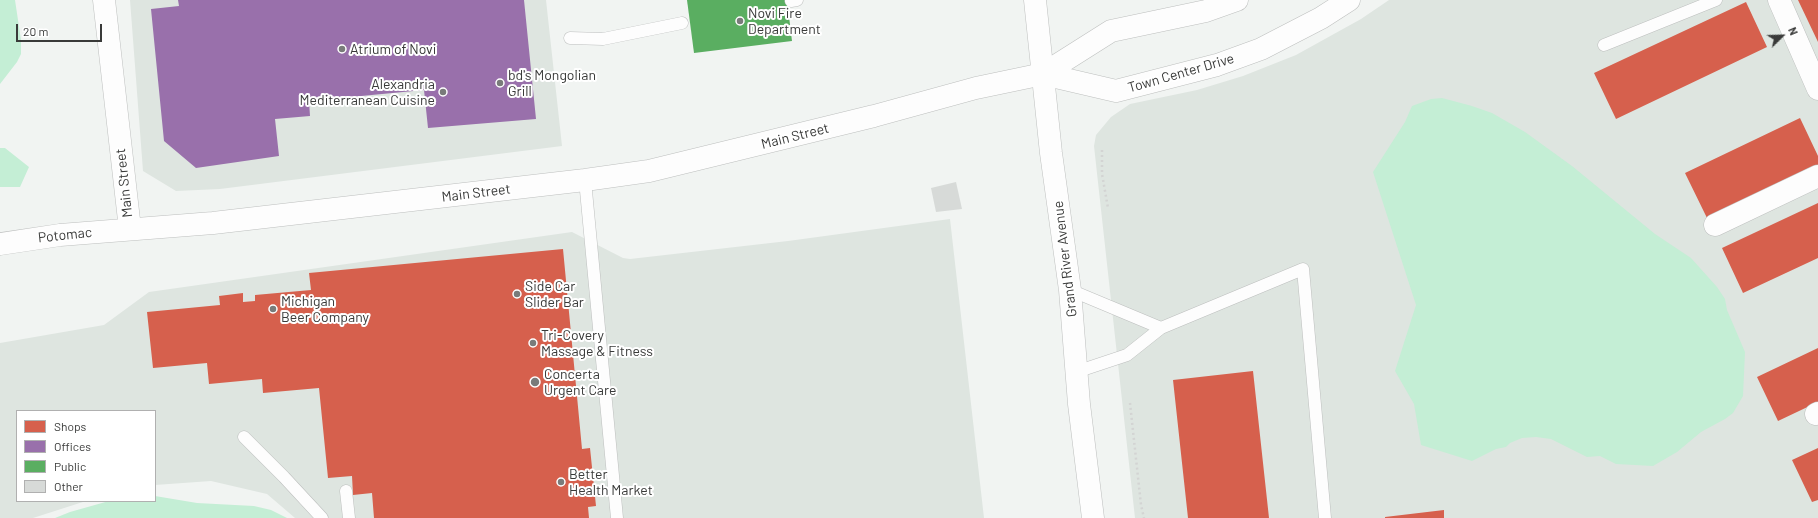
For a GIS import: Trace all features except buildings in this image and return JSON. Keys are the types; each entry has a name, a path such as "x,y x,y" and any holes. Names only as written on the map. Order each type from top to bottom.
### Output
{"street":[{"name":"Main Street","path":"104,0 130,229 213,223 585,180 649,171 874,116 976,88 1043,74"},
{"name":"Grand River Avenue","path":"1035,0 1070,290 1076,372 1093,518"},
{"path":"1043,74 1111,31 1206,11 1237,0"},
{"name":"Town Center Drive","path":"1043,74 1116,91 1217,65 1261,49 1321,18 1349,0"},
{"path":"1779,0 1818,89"},
{"path":"1715,225 1818,176"},
{"name":"Potomac","path":"0,244 60,235 130,229"}],"lane":[{"path":"1604,45 1716,0"},
{"path":"570,38 603,39 682,23"},
{"path":"585,180 618,518"},
{"path":"1076,372 1128,355 1161,328 1303,269 1325,518"},
{"path":"1070,290 1161,328"},
{"path":"244,437 322,518"},
{"path":"346,490 348,518"}],"path":[{"path":"1102,150 1102,174 1108,208"},
{"path":"1130,403 1139,493 1144,518"}],"shaded area":[{"path":"0,0 15,0 21,40 21,54 17,62 0,84"},
{"name":"Atrium of Novi","path":"130,0 546,0 562,146 220,189 176,191 143,171"},
{"path":"1389,0 1818,0 1818,518 1135,518 1094,146 1096,135 1111,117 1130,104 1197,90 1243,76 1296,55 1361,19"},
{"path":"1442,98 1492,113 1525,132 1572,166 1655,234 1691,258 1717,287 1725,299 1727,310 1745,352 1743,396 1733,413 1701,432 1677,452 1653,466 1616,464 1600,456 1587,457 1551,439 1536,437 1522,438 1510,443 1506,447 1496,449 1472,461 1421,445 1414,404 1395,371 1416,305 1373,172 1405,122 1412,106 1431,99"},
{"path":"0,148 5,148 29,167 20,187 0,187"},
{"path":"950,219 984,518 295,518 267,494 211,481 156,485 156,410 16,410 16,502 83,502 33,518 0,518 0,343 104,325 149,292 572,232 623,258 630,259 788,241"},
{"path":"156,496 197,503 254,506 271,510 287,518 55,518 105,502 156,502"}],"place":[{"name":"Novi Fire Department","path":"740,21"},
{"name":"Atrium of Novi","path":"342,49"},
{"name":"bd's Mongolian Grill","path":"500,83"},
{"name":"Alexandria Mediterranean Cuisine","path":"443,92"},
{"name":"Side Car Slider Bar","path":"517,294"},
{"name":"Michigan Beer Company","path":"273,309"},
{"name":"Tri-Covery Massage & Fitness","path":"533,343"},
{"name":"Concerta Urgent Care","path":"535,382"},
{"name":"Better Health Market","path":"561,482"}]}
